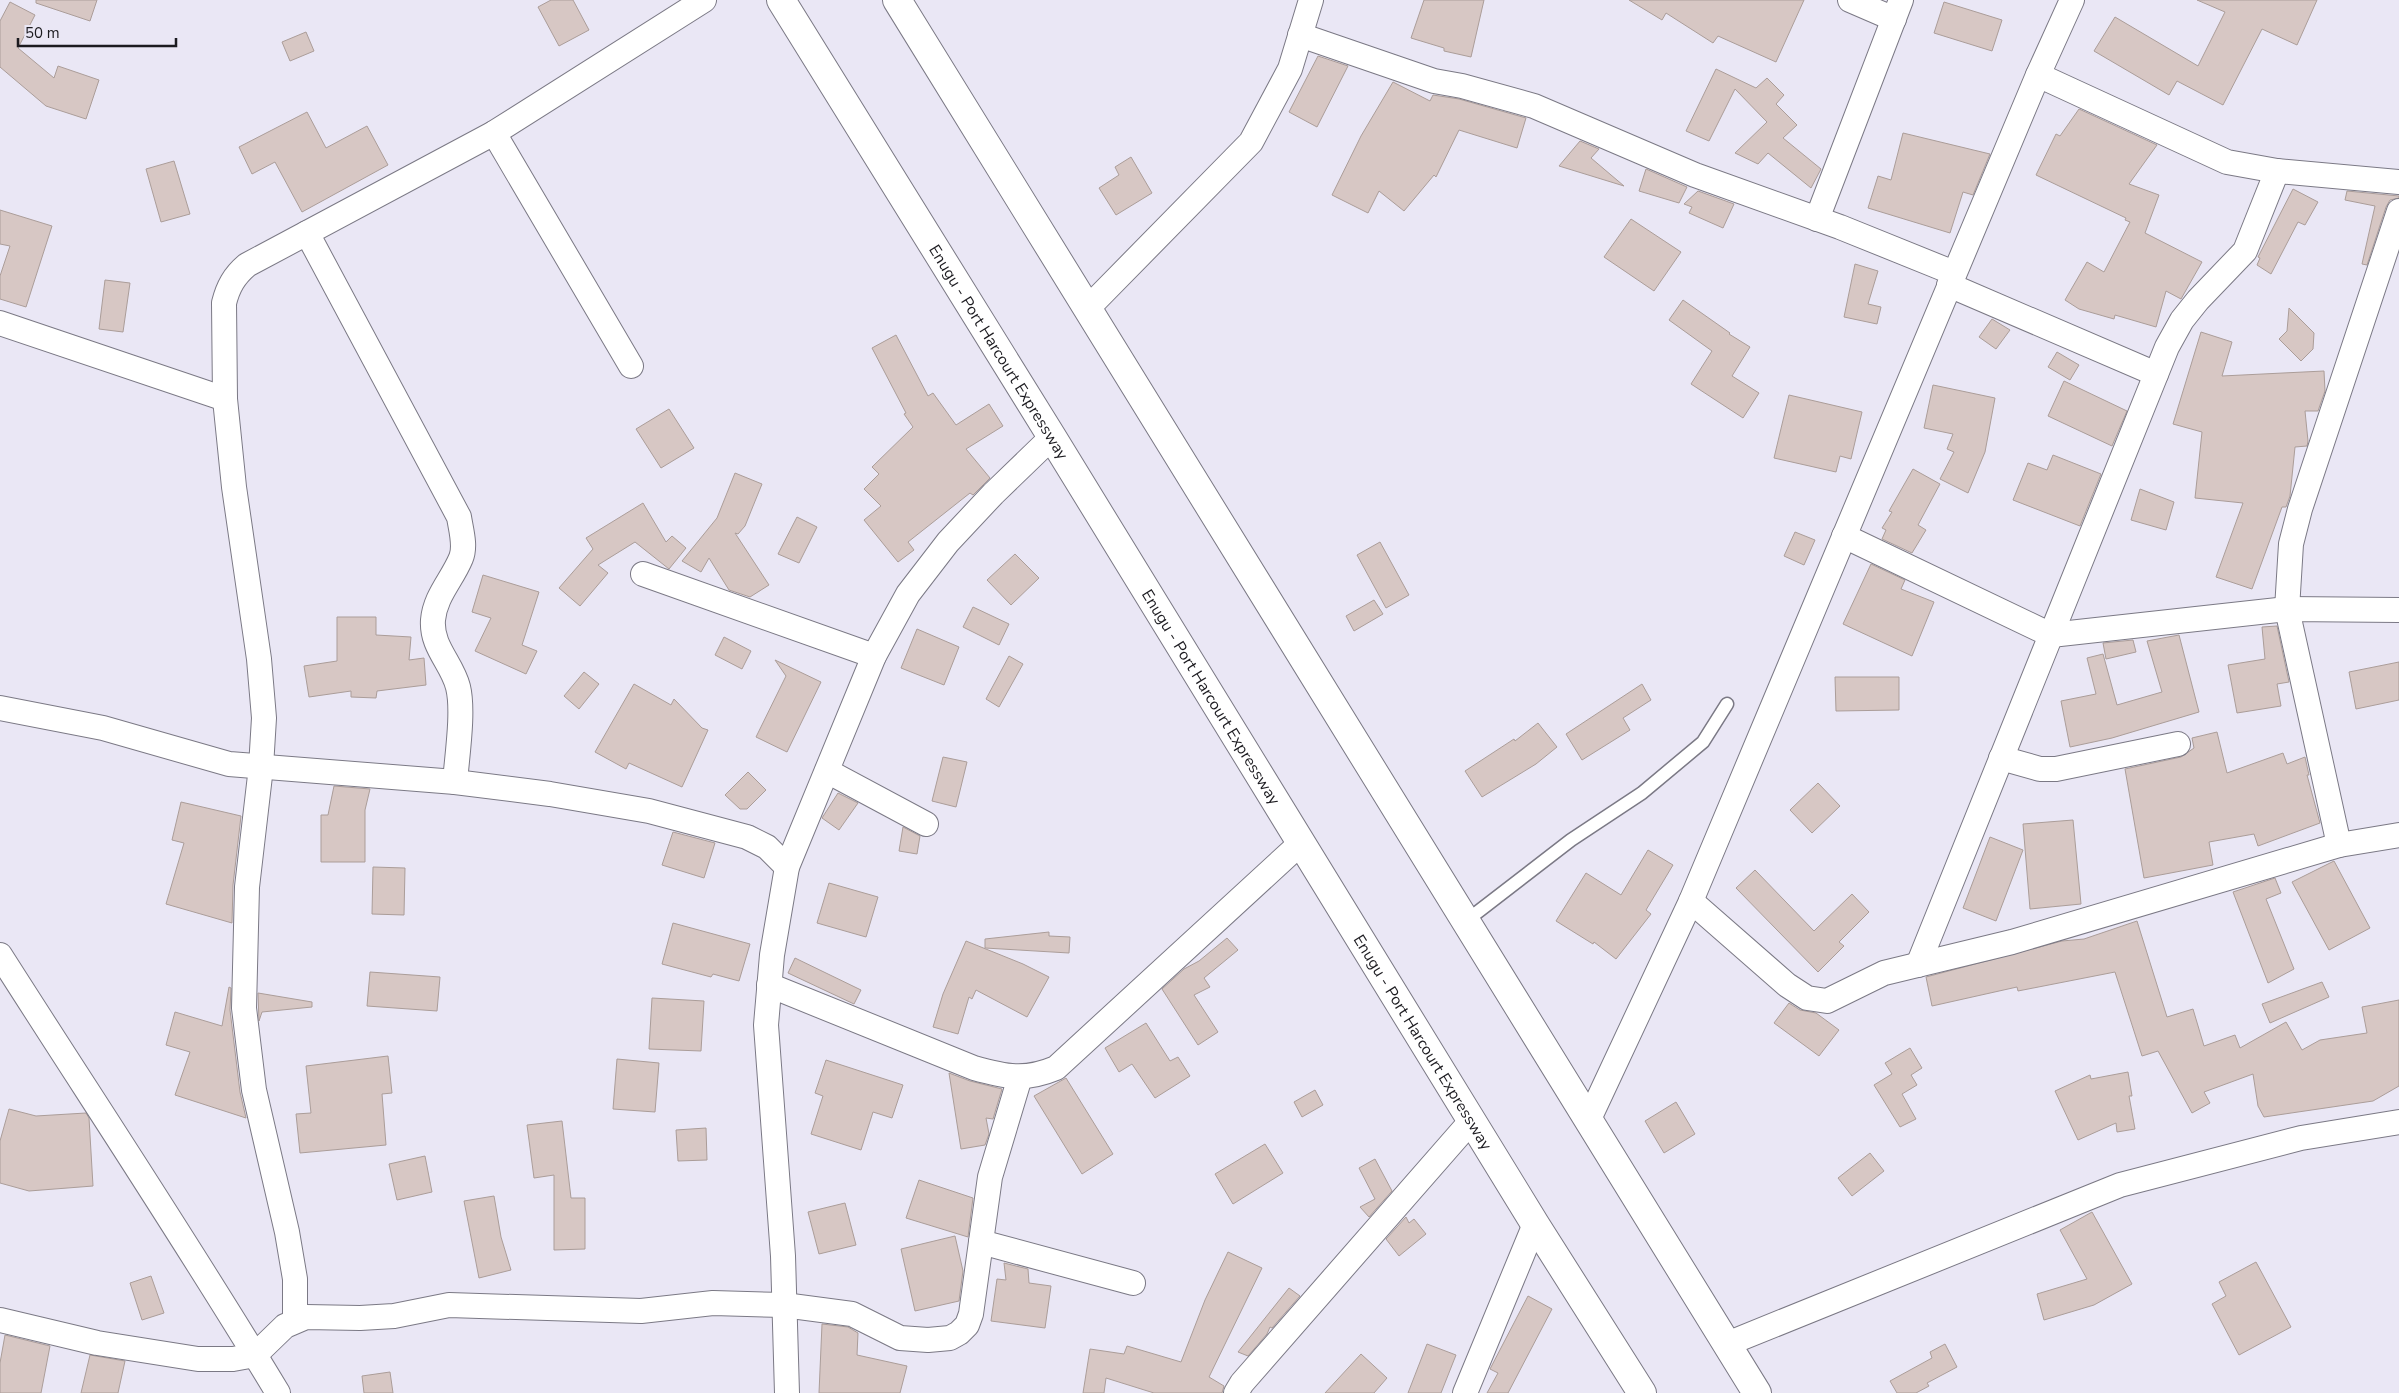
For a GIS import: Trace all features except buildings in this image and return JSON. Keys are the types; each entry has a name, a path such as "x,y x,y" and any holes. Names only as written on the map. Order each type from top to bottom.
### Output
{"highway":[{"name":"Enugu - Port Harcourt Expressway","path":"781,0 1052,436 1535,1224 1642,1393"},
{"path":"897,0 1757,1393"}],"street":[{"path":"295,1320 295,1279 287,1232 254,1090 244,1008 248,888 261,767 264,718 259,659 234,487 225,400 224,303 232,281 247,265 494,132 704,0"},
{"path":"1087,309 1251,142 1290,69 1311,0"},
{"path":"1817,219 1898,9 1850,0"},
{"path":"1588,1119 1691,901 2038,75 2072,0"},
{"path":"1300,35 1434,80 1534,106 1695,175 1817,219 1952,279 2156,374"},
{"path":"2038,75 2227,162 2277,171 2399,182"},
{"path":"494,132 631,366"},
{"path":"1918,965 2156,374 2182,320 2220,275 2245,251 2277,171"},
{"path":"2339,845 2286,609 2291,544 2300,509 2399,212"},
{"path":"307,233 459,517 463,537 461,557 437,600 433,619 433,634 439,651 458,686 460,699 456,782"},
{"path":"0,323 225,400"},
{"path":"787,1393 783,1256 766,1024 772,955 788,867 874,656 908,594 948,542 992,494 1052,436"},
{"path":"1844,536 2051,635 2286,609 2399,610"},
{"path":"643,574 874,656"},
{"path":"0,708 103,728 229,764 456,782 550,794 631,808 720,828 767,846 788,867"},
{"path":"2001,758 2040,769 2056,769 2178,744"},
{"path":"827,771 926,824"},
{"path":"1691,901 1787,985 1807,998 1828,1001 1884,973 2012,942 2339,845 2399,835"},
{"path":"770,985 974,1068 1002,1076 1038,1075 1056,1068 1302,842"},
{"path":"0,956 100,1113 158,1198 278,1393"},
{"path":"0,1320 97,1344 198,1359 233,1359 255,1355 285,1326 295,1320 306,1317 360,1318 394,1316 449,1305 641,1312 713,1303 784,1305 852,1314 900,1338 928,1340 950,1338 967,1325 971,1314 990,1177 1020,1077"},
{"path":"1236,1393 1249,1375 1472,1120"},
{"path":"1727,1344 2120,1185 2301,1138 2399,1122"},
{"path":"1465,1393 1535,1224"},
{"path":"981,1242 1133,1283"}],"lane":[{"path":"1466,921 1571,840 1642,793 1703,742 1727,704"}]}
